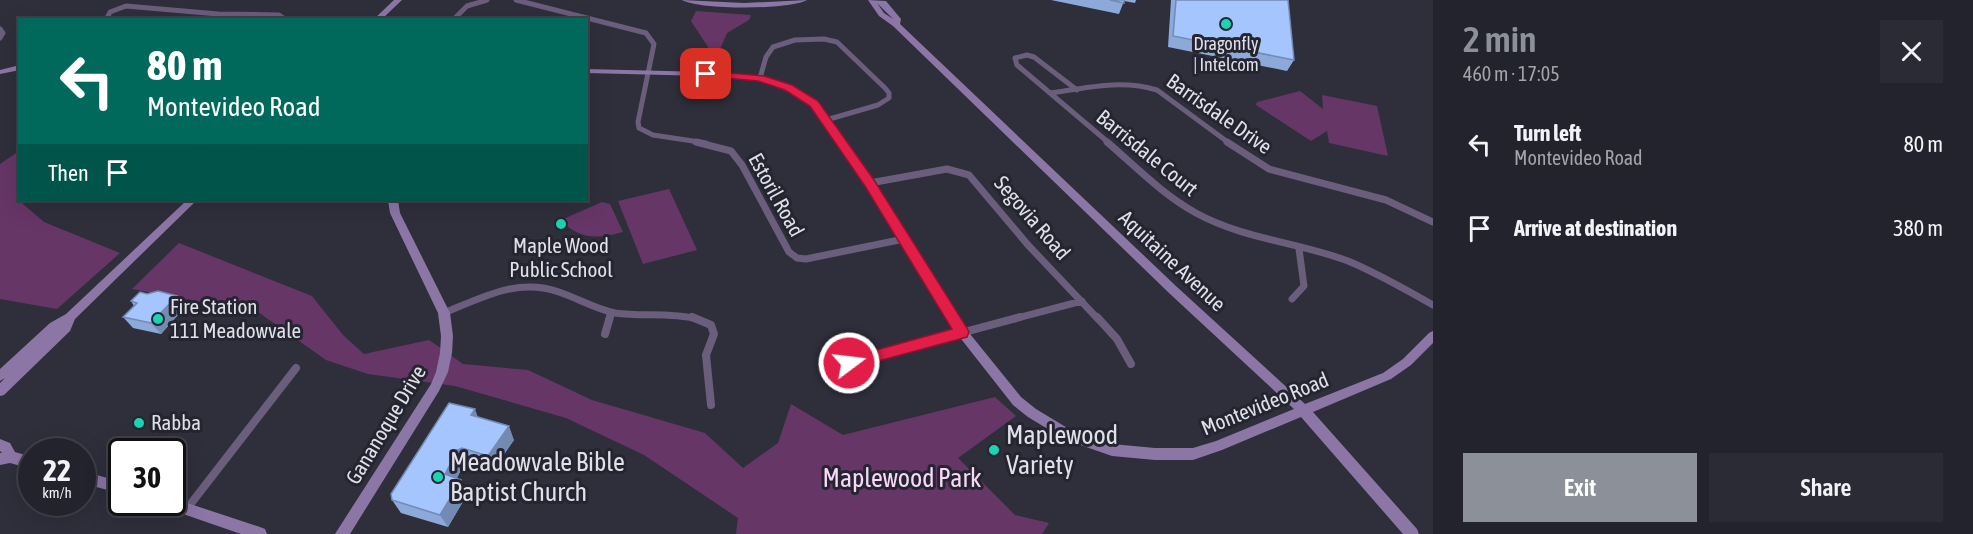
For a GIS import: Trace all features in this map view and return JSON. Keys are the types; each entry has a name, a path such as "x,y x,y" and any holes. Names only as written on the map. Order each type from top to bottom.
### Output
{"street":[{"path":"378,18 398,0"},
{"path":"455,18 467,6 487,0"},
{"name":"Estoril Road","path":"516,0 587,18"},
{"path":"686,0 726,7 747,7 803,0"},
{"name":"Aquitaine Avenue","path":"872,0 889,21 896,24 1173,290 1302,409 1412,534"},
{"name":"Aquitaine Avenue","path":"877,0 883,3 897,19 896,24"},
{"path":"107,18 110,12 126,6 219,14 279,15 283,18"},
{"name":"Estoril Road","path":"588,18 646,33 654,44 638,122 639,128 652,135 715,145 731,151 742,165 789,252 797,258 806,259 904,239"},
{"path":"0,29 3,33 0,38"},
{"path":"760,78 768,52 772,47 791,41 820,38 837,42 885,88 889,93 889,99 878,105 826,120"},
{"name":"Barrisdale Court","path":"1077,90 1034,57 1027,55 1015,58 1017,65 1168,194 1196,213 1229,228 1299,249"},
{"path":"0,72 18,68"},
{"name":"Montevideo Road","path":"588,71 760,78 789,88 807,98 826,120 870,183 962,332 1004,387 1032,413 1070,436 1112,450 1155,454 1193,454 1387,376 1407,362 1433,336"},
{"name":"Barrisdale Drive","path":"1050,93 1132,84 1148,86 1157,90 1245,155 1269,169 1386,200 1433,222"},
{"name":"Segovia Road","path":"870,183 947,169 969,175 1028,245 1117,339 1131,364"},
{"path":"0,376 54,326 70,317 191,201"},
{"name":"Gananoque Drive","path":"342,534 442,372 447,336 444,313 395,213 393,201"},
{"path":"1292,299 1304,286 1299,249 1367,269 1433,305"},
{"path":"444,313 498,291 527,286 550,288 611,312 698,318 711,325 714,334 706,356 711,405"},
{"path":"849,363 1082,302"},
{"path":"605,334 611,312"},
{"path":"0,391 66,327 70,317"},
{"path":"260,534 186,510 296,368"},
{"path":"0,445 6,447 5,458"}],"green space":[{"path":"696,11 751,15 749,20 727,33 712,68 705,68 708,47 691,21"},
{"path":"1300,91 1323,109 1322,95 1377,106 1388,156 1329,143 1327,131 1311,141 1256,105 1257,102"},
{"path":"18,152 18,194 16,198 18,201 44,222 120,253 57,309 0,299 0,164"},
{"path":"669,189 697,250 643,264 618,201"},
{"path":"602,202 610,204 623,232 598,237 590,236 575,231 561,220"},
{"name":"Maplewood Park","path":"179,243 312,296 343,335 364,354 429,340 463,364 528,370 592,400 705,433 743,468 778,443 791,404 843,435 995,397 1016,416 958,458 1015,515 1049,523 1042,534 736,534 738,518 644,455 566,418 455,386 368,374 326,360 258,312 132,289"}],"building":[{"name":"Dragonfly | Intelcom","path":"1176,0 1288,0 1294,60 1173,36"},
{"path":"158,291 177,296 151,323 123,317 137,303 131,301 140,292 147,294"},
{"name":"Meadowvale Bible Baptist Church","path":"449,403 475,409 471,415 509,426 488,456 462,448 453,452 454,457 445,474 461,480 440,515 392,500 391,494"}],"place":[{"name":"Dragonfly | Intelcom","path":"1226,24"},
{"name":"Maple Wood Public School","path":"561,224"},
{"name":"Fire Station 111 Meadowvale","path":"158,319"},
{"name":"Rabba","path":"139,423"},
{"name":"Maplewood Variety","path":"994,450"},
{"name":"Meadowvale Bible Baptist Church","path":"438,477"}],"route":[{"path":"706,74 760,78 789,88 814,104 870,183 962,332 849,363"}]}
